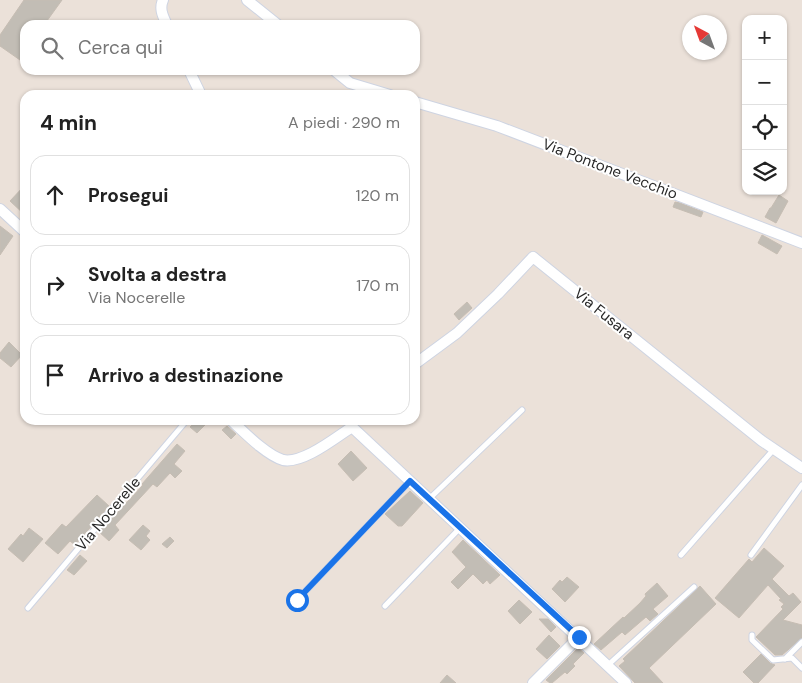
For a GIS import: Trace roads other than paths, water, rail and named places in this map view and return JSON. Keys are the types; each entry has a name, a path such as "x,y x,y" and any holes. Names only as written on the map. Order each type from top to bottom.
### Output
{"street":[{"path":"163,0 161,5 164,20"},
{"path":"247,0 272,20"},
{"path":"191,75 199,90"},
{"path":"340,75 350,83 373,90"},
{"name":"Via Pontone Vecchio","path":"420,103 497,126 802,243"},
{"path":"0,209 20,227"},
{"name":"Via Fusara","path":"420,360 457,333 533,257 774,449 802,468"},
{"path":"236,425 275,456 284,460 296,460 305,457 353,425"},
{"path":"356,425 410,481 626,683"},
{"path":"533,683 579,637"}],"lane":[{"path":"430,499 522,410"},
{"name":"Via Nocerelle","path":"28,608 183,425"},
{"path":"681,555 774,449"},
{"path":"297,600 410,481"},
{"path":"751,555 802,485"},
{"path":"385,606 461,528"},
{"path":"608,665 694,586"},
{"path":"752,635 752,640 774,660 792,658 802,668"},
{"path":"785,659 802,642"}]}
